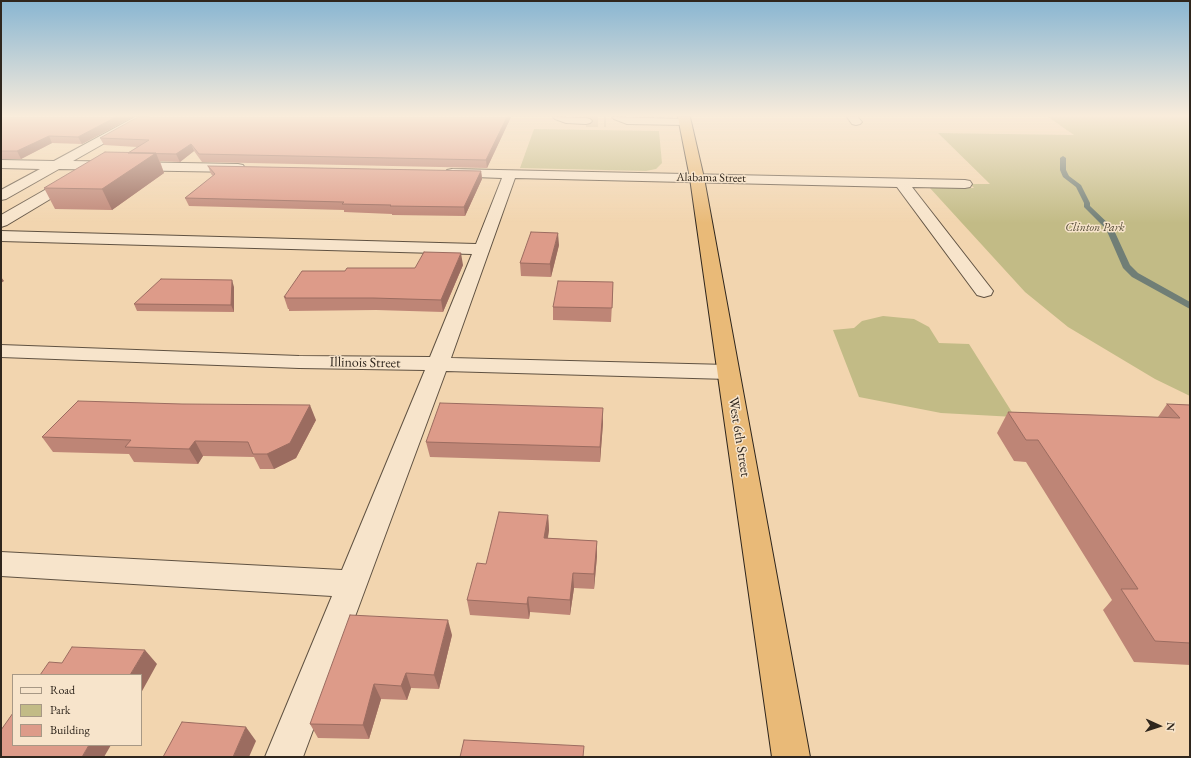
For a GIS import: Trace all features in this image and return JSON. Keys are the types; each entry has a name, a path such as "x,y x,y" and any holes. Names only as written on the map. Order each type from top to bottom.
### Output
{"highway":[{"name":"West 6th Street","path":"691,152 697,178 791,757"}],"street":[{"path":"1,196 80,152"},
{"path":"1,164 248,169"},
{"name":"Alabama Street","path":"438,172 965,184"},
{"path":"284,757 438,364 510,174"},
{"path":"900,182 984,292"},
{"path":"1,222 62,186"},
{"path":"1,196 42,197"},
{"path":"1,236 482,249"},
{"name":"Illinois Street","path":"1,351 292,362 438,364 728,372"},
{"path":"1,564 352,584"}],"green space":[{"path":"526,152 661,152 662,163 656,169 646,171 520,168"},
{"name":"Clinton Park","path":"958,152 1190,152 1190,396 1155,379 1068,327 1025,292 929,187 974,188 970,184 990,184"},
{"path":"883,316 914,319 929,327 939,343 969,344 1015,417 941,413 859,397 833,330 854,328 862,321"}],"building":[{"path":"104,152 156,153 102,189 44,188"},
{"path":"129,152 178,152 176,154"},
{"path":"198,152 490,152 486,160 199,154"},
{"path":"208,166 481,171 464,207 390,206 391,205 342,204 344,202 185,198 215,174"},
{"path":"531,232 558,233 550,264 520,263"},
{"path":"424,252 461,253 441,300 284,297 302,271 345,271 347,268 415,268"},
{"path":"161,279 232,280 231,305 134,304"},
{"path":"558,281 613,282 612,308 553,307"},
{"path":"78,401 182,404 310,405 290,443 267,454 253,454 248,442 195,441 189,449 125,447 131,440 42,437"},
{"path":"440,403 603,408 600,447 426,442"},
{"path":"1167,404 1190,405 1190,643 1155,641 1121,589 1138,589 1038,440 1026,440 1008,412 1180,418"},
{"path":"499,512 548,515 544,538 597,541 594,574 573,573 570,600 528,597 527,604 467,600 477,563 486,564"},
{"path":"350,615 448,620 434,675 406,673 401,686 374,684 363,725 310,724"},
{"path":"72,647 145,650 131,674 41,674 49,662 62,663"},
{"path":"12,714 12,746 88,746 82,757 1,757 1,730"},
{"path":"182,722 246,727 233,757 163,757"},
{"path":"464,740 584,746 583,757 460,757"}],"waterway":[{"path":"1063,158 1063,170 1066,177 1079,186 1087,203 1086,206 1109,228 1126,266 1135,275 1190,306"}]}
